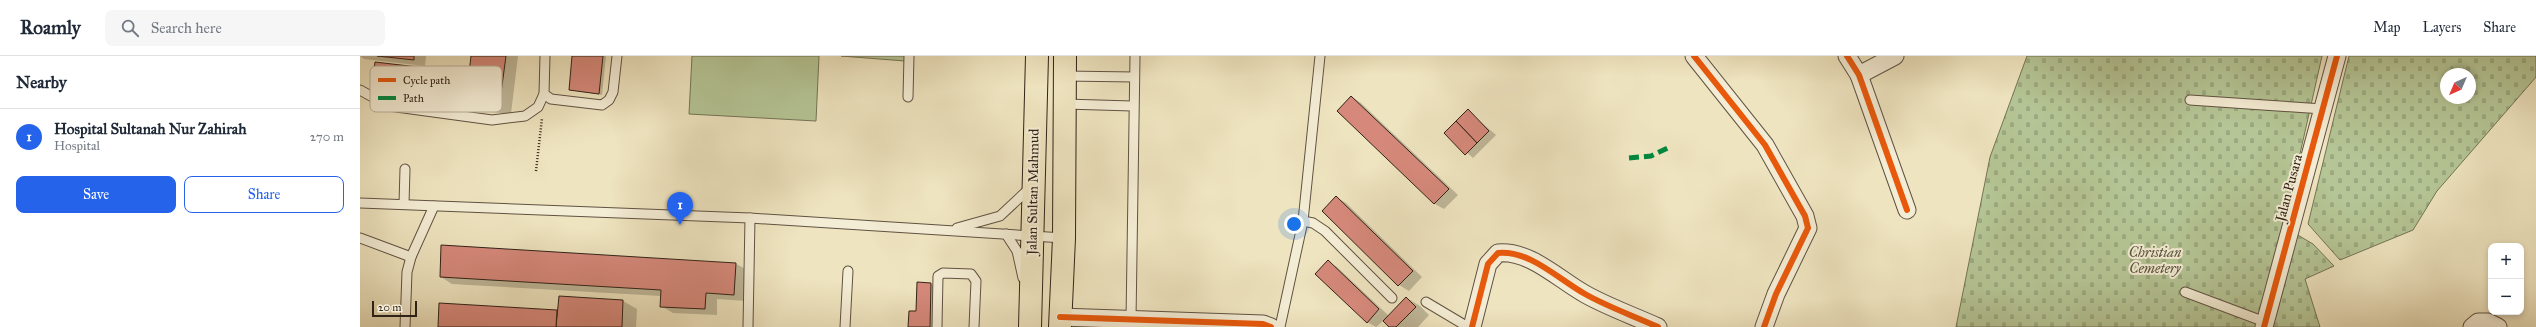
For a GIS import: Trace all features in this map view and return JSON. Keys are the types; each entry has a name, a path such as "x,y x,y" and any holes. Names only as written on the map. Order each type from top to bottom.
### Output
{"main road":[{"name":"Jalan Sultan Mahmud","path":"1030,319 1037,56"},
{"path":"1060,322 1064,238 1065,66"}],"street":[{"path":"1694,56 1765,146 1805,216 1808,228 1776,294 1764,327"},
{"path":"1847,56 1859,75 1907,210"},
{"path":"1859,75 1895,56"},
{"name":"Jalan Pusara","path":"2264,324 2337,56"},
{"path":"1472,327 1488,264 1498,253 1510,252 1527,258 1586,295 1658,327"},
{"path":"1060,322 1131,320 1266,326"},
{"path":"2472,327 2478,322 2488,322 2498,327"}],"lane":[{"path":"433,112 492,120 525,116 538,107 544,94 545,56"},
{"path":"544,94 551,99 602,105 609,100 613,92 617,56"},
{"path":"908,97 909,56"},
{"path":"1131,320 1132,106 1134,56"},
{"path":"1280,327 1303,221 1320,56"},
{"path":"1065,66 1134,78"},
{"path":"360,90 370,96"},
{"path":"2190,100 2322,109"},
{"path":"1065,104 1132,106"},
{"path":"404,204 405,169"},
{"path":"950,230 1000,216 1034,184"},
{"path":"360,202 750,218 1064,238"},
{"path":"405,327 407,272 411,257 434,206"},
{"path":"748,327 750,218"},
{"path":"1303,221 1313,223 1325,231 1392,298"},
{"path":"1006,234 1017,251 1030,319"},
{"path":"360,238 411,257"},
{"path":"845,327 848,271"},
{"path":"937,327 938,276 943,273 971,274 976,281 974,327"},
{"path":"2185,292 2264,324"},
{"path":"1426,302 1468,327"}],"path":[{"path":"536,171 544,94"}],"green space":[{"path":"692,56 819,56 816,121 689,114"},
{"path":"841,56 905,56 905,61"},
{"name":"Christian Cemetery","path":"2027,56 2322,56 2284,225 2256,327 1956,327 1990,157"},
{"path":"2349,56 2536,56 2536,77 2437,191 2413,230 2340,260 2308,224"},
{"path":"2296,234 2313,244 2334,266 2305,279 2320,327 2270,327"}],"building":[{"path":"377,56 414,56 414,60"},
{"path":"471,56 506,56 502,86 502,66 470,66"},
{"path":"572,56 603,56 599,94 569,90"},
{"path":"375,62 409,66 374,66"},
{"path":"1351,96 1449,189 1434,204 1337,111"},
{"path":"1468,109 1489,131 1477,143 1456,121"},
{"path":"1456,121 1477,143 1465,155 1444,133"},
{"path":"1336,196 1413,271 1398,286 1322,211"},
{"path":"441,245 736,263 734,295 706,293 705,309 660,307 661,290 440,277"},
{"path":"1328,260 1379,309 1367,323 1315,274"},
{"path":"917,282 931,283 930,327 908,327 909,311 916,311"},
{"path":"559,296 623,300 622,327 556,327"},
{"path":"1406,297 1416,307 1396,327 1389,327 1383,321"},
{"path":"439,303 557,310 556,327 438,327"}],"marked path":[{"path":"1629,158 1651,156 1670,147"}],"cycle path":[{"path":"1694,56 1765,145 1805,216 1808,228 1776,294 1764,327"},
{"path":"1847,56 1859,75 1907,210"},
{"path":"2264,327 2337,56"},
{"path":"1472,327 1488,264 1498,253 1510,253 1532,261 1594,299 1658,327"},
{"path":"1060,317 1263,324 1271,327"}],"place":[{"name":"Hospital Sultanah Nur Zahirah","path":"680,225"}]}
